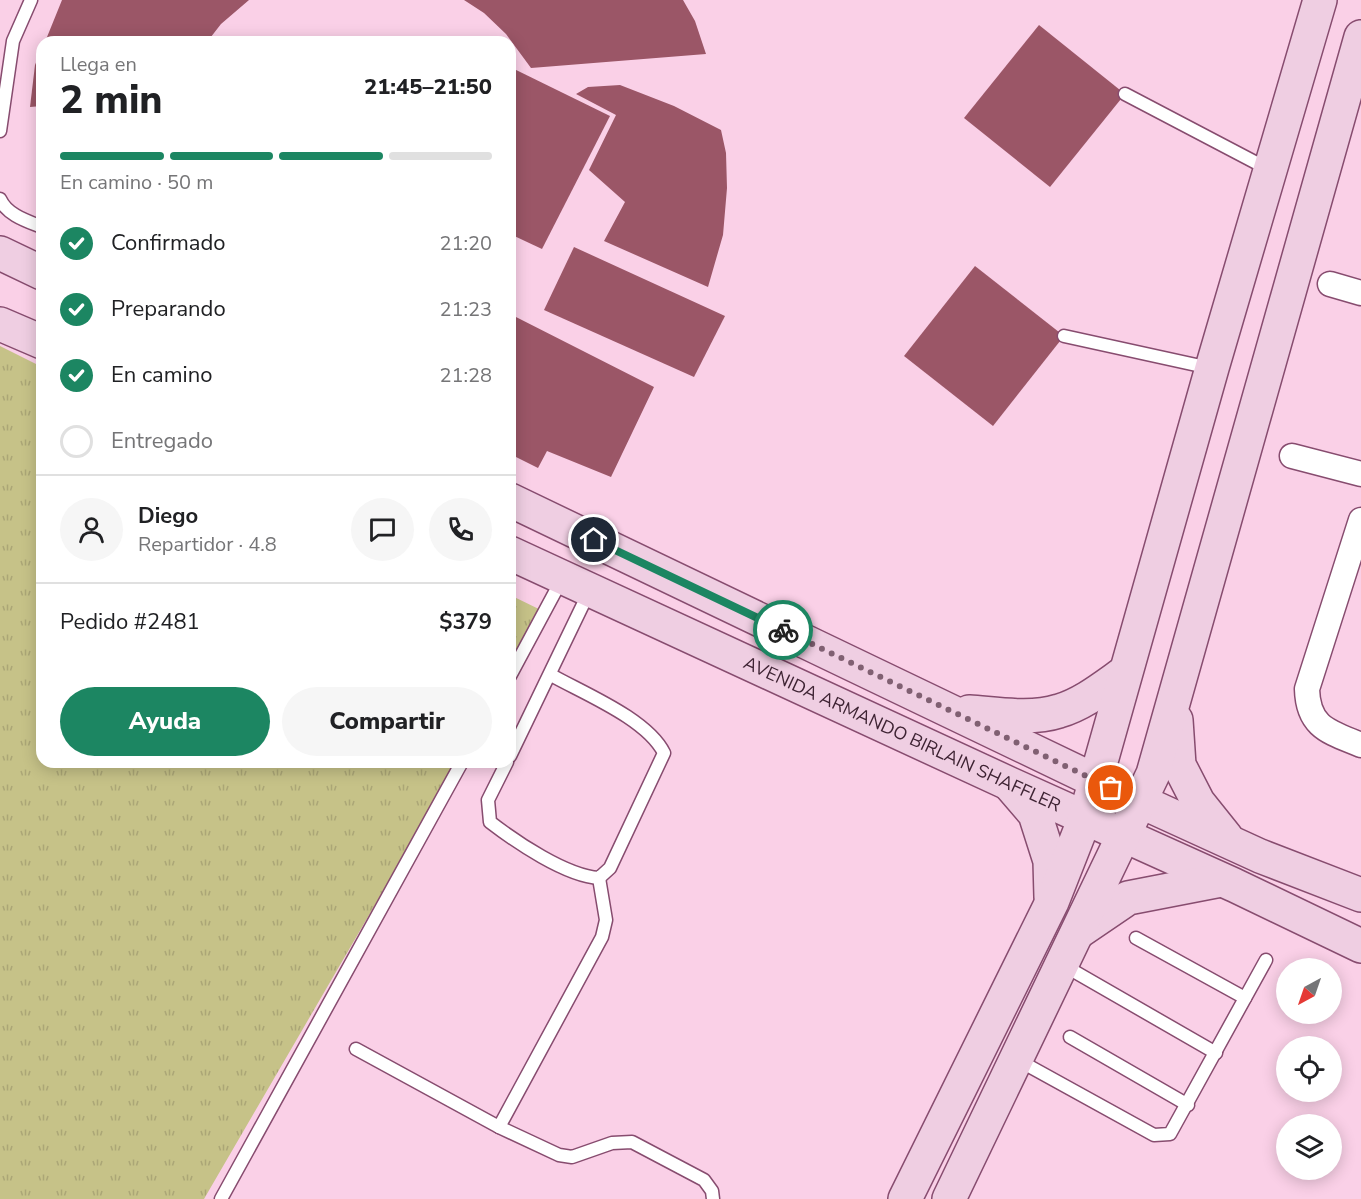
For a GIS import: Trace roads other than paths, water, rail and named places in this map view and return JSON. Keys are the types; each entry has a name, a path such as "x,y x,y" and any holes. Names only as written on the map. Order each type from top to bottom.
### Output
{"street":[{"path":"905,1199 1052,902 1085,818 1124,673 1320,0"},
{"path":"949,1199 1076,933 1142,802 1153,774 1361,37"},
{"path":"1255,218 1305,233"},
{"path":"0,253 36,270"},
{"path":"1330,284 1361,293"},
{"path":"0,324 36,339"},
{"path":"1292,456 1361,474"},
{"path":"516,503 1096,781 1231,843 1361,895"},
{"path":"1361,520 1307,689 1308,706 1313,719 1324,729 1361,746"},
{"name":"AVENIDA ARMANDO BIRLAIN SHAFFLER","path":"516,556 1353,943"},
{"path":"953,711 1026,716 1059,711 1087,698 1124,673"},
{"path":"1174,699 1179,765 1198,802 1231,843"},
{"path":"1010,784 1035,814 1050,861 1052,902"},
{"path":"1076,933 1128,898 1221,880"},
{"path":"1353,943 1361,906"}],"lane":[{"path":"0,131 13,41 31,0"},
{"path":"1125,94 1269,170"},
{"path":"0,199 3,205 21,219 36,225"},
{"path":"1064,336 1212,368"},
{"path":"516,744 551,675 576,584"},
{"path":"516,668 576,584"},
{"path":"504,768 488,800 490,822 510,837 583,877 599,878 610,868 664,753 657,739 628,719 551,675"},
{"path":"221,1199 459,768"},
{"path":"499,1127 602,937 606,920 599,878"},
{"path":"1136,938 1245,998"},
{"path":"1016,1059 1154,1135 1170,1134 1266,960"},
{"path":"1061,964 1216,1053"},
{"path":"1070,1037 1188,1105"},
{"path":"356,1048 499,1127 559,1155 572,1157 612,1143 632,1142 704,1180 712,1191 713,1199"}]}
